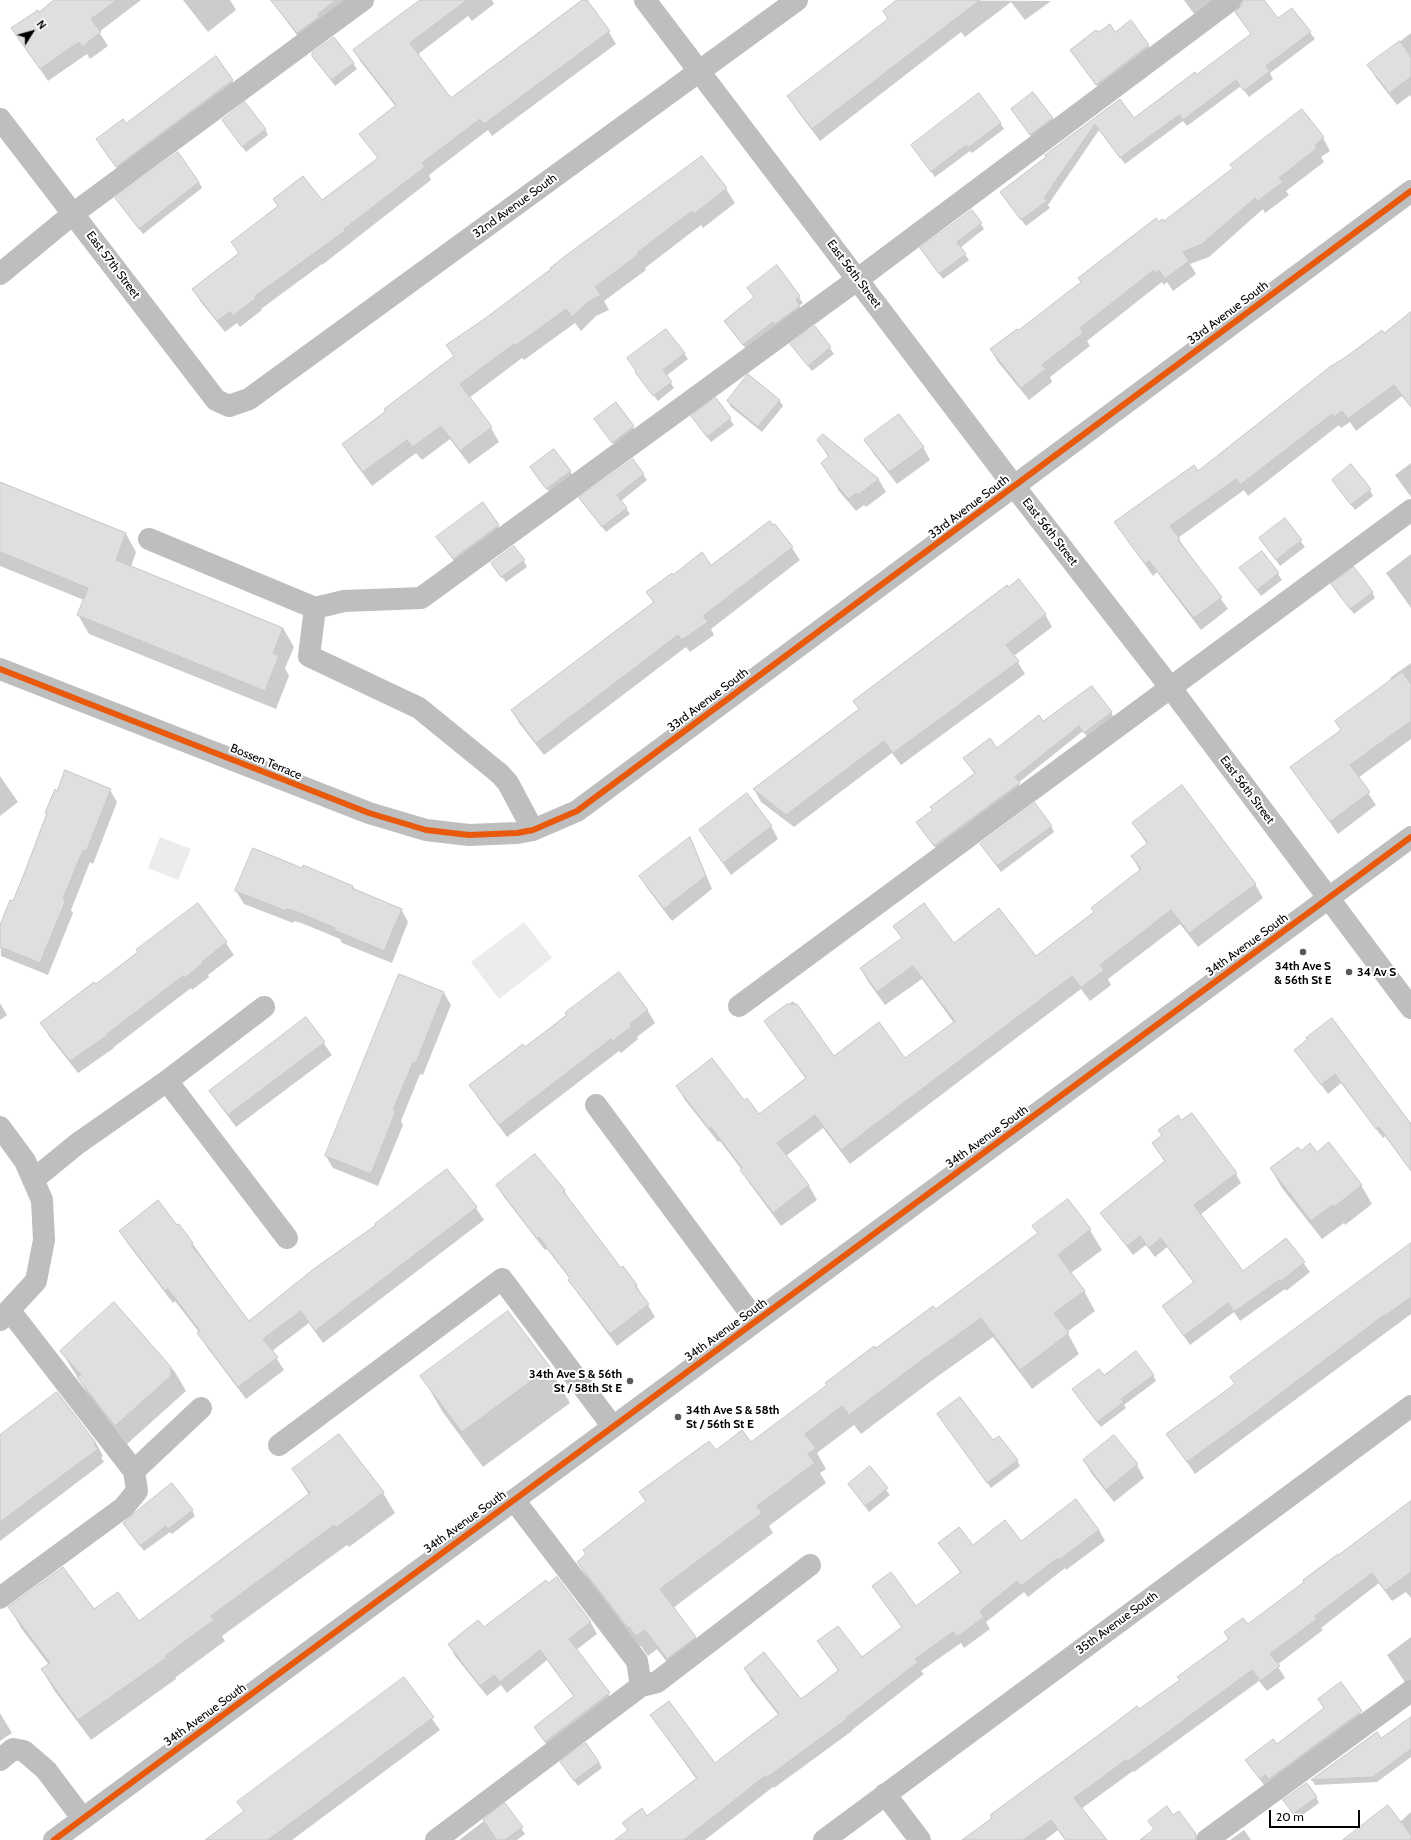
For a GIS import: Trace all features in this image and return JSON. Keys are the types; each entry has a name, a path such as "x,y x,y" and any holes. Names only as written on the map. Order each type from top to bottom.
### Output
{"street":[{"path":"0,274 74,213 363,0"},
{"name":"East 56th Street","path":"645,0 1014,486 1170,687 1411,1008"},
{"name":"32nd Avenue South","path":"229,406 249,399 797,0"},
{"path":"149,539 315,608 344,602 421,598 858,279 1231,0"},
{"name":"East 57th Street","path":"0,119 74,213 216,400 229,406"},
{"name":"33rd Avenue South","path":"533,830 577,811 1411,191"},
{"path":"739,1006 1411,510"},
{"path":"315,608 309,656 418,708 500,774 508,783 533,830"},
{"name":"Bossen Terrace","path":"0,669 369,813 426,830 469,835 517,833 533,830"},
{"name":"34th Avenue South","path":"54,1840 1411,837"},
{"path":"34,1180 77,1144 167,1081 264,1007"},
{"path":"167,1081 287,1238"},
{"path":"596,1105 756,1321"},
{"path":"0,1127 25,1161 42,1200 44,1240 36,1281 5,1316 134,1471 137,1491 124,1507 0,1598"},
{"path":"279,1445 502,1279 613,1427"},
{"name":"35th Avenue South","path":"824,1840 1411,1406"},
{"path":"134,1471 202,1408"},
{"path":"514,1500 637,1661 641,1686"},
{"path":"436,1840 641,1686 657,1682 810,1565"},
{"path":"1207,1840 1411,1691"},
{"path":"7,1755 24,1751 46,1770 83,1819"},
{"path":"885,1794 920,1840"}],"shaded area":[{"path":"160,837 191,849 178,880 148,868"},
{"path":"524,922 552,958 499,999 471,962"}],"building":[{"path":"54,0 117,0 91,19 101,32 82,47 79,42 40,69 11,28 38,10 39,12"},
{"path":"271,0 336,0 318,14 319,17 297,33"},
{"path":"420,0 467,0 410,43 451,98 582,0 587,0 610,31 484,124 480,119 422,163 425,167 344,229 345,231 255,296 256,298 233,316 230,312 217,321 192,289 239,253 231,242 278,206 273,199 303,176 322,200 378,158 359,134 396,105 353,50"},
{"path":"897,0 980,0 812,129 787,96 888,19 883,11"},
{"path":"1243,0 1264,0 1278,18 1292,8 1311,32 1266,66 1270,71 1244,91 1236,80 1183,120 1179,115 1120,158 1095,124 1044,198 1047,201 1021,220 1000,192 1046,157 1045,155 1120,99 1134,118 1195,72 1196,75 1251,34 1235,12 1242,5"},
{"path":"1131,20 1149,45 1096,85 1070,50 1096,30 1099,32 1110,24 1115,32"},
{"path":"334,37 354,63 331,80 312,56 312,53"},
{"path":"1400,41 1411,57 1411,77 1389,93 1367,65"},
{"path":"216,56 233,80 116,167 96,139 123,119 126,123"},
{"path":"1033,92 1053,118 1030,135 1011,109"},
{"path":"979,93 1001,123 968,148 966,145 931,172 911,145"},
{"path":"245,102 266,129 242,147 222,120"},
{"path":"1302,109 1324,137 1315,145 1317,148 1279,178 1283,182 1258,201 1255,198 1202,244 1183,252 1189,261 1165,279 1159,270 1156,273 1154,270 1080,328 1083,333 1042,365 1046,369 1021,388 990,349 1017,329 1019,330 1081,282 1078,278 1156,218 1159,222 1162,219 1164,221 1233,168 1230,165"},
{"path":"178,152 199,182 139,229 115,198"},
{"path":"702,156 727,188 694,214 692,211 637,253 638,255 595,287 601,295 588,302 572,317 566,309 515,346 514,344 460,384 492,427 460,451 441,426 413,447 407,440 363,472 342,444 386,411 384,409 454,356 446,345 483,320 551,269 550,268 568,254"},
{"path":"972,210 982,223 957,242 966,254 939,274 920,248"},
{"path":"777,265 800,296 796,300 800,306 775,324 773,322 743,345 724,321 754,297 747,288"},
{"path":"1411,312 1411,407 1394,385 1348,419 1342,411 1334,417 1332,414 1240,485 1236,479 1170,526 1180,539 1178,540 1222,597 1194,618 1149,561 1145,564 1114,522 1194,465 1198,471 1331,366 1343,359 1382,330 1384,333"},
{"path":"815,326 831,347 808,366 790,344"},
{"path":"666,329 685,353 663,370 672,382 653,396 635,372 636,371 627,358"},
{"path":"748,374 780,400 758,427 727,401"},
{"path":"716,398 731,418 707,437 691,416"},
{"path":"616,402 634,426 612,443 594,419"},
{"path":"899,414 924,447 889,472 864,440"},
{"path":"823,434 879,479 858,495 857,493 848,499 821,463 829,456 817,440"},
{"path":"554,449 571,471 546,489 530,467"},
{"path":"633,459 644,474 617,495 627,508 602,527 579,498"},
{"path":"1351,464 1371,489 1351,505 1332,480"},
{"path":"0,482 126,533 116,560 283,628 273,653 279,656 265,691 77,615 88,588 0,552"},
{"path":"483,502 499,525 453,559 436,537"},
{"path":"1285,518 1302,540 1276,560 1259,538"},
{"path":"770,521 773,525 775,524 793,547 703,616 708,622 682,640 678,635 536,743 511,710 654,602 646,592 672,573 673,575 702,552 711,565"},
{"path":"514,546 525,560 501,577 491,563"},
{"path":"1262,551 1279,573 1257,590 1239,568"},
{"path":"1354,567 1373,592 1350,609 1331,584"},
{"path":"1019,579 1046,614 1006,645 1019,661 893,753 884,741 786,815 753,789 859,709 853,701 1007,585 1008,587"},
{"path":"1402,672 1411,684 1411,721 1350,765 1370,792 1330,822 1290,767 1341,730 1335,721"},
{"path":"1092,686 1112,712 1084,733 1079,726 1015,777 1020,783 934,846 916,822 933,810 930,807 975,773 963,758 990,738 997,748 1039,715 1043,721"},
{"path":"65,770 111,789 86,852 83,850 63,899 66,900 40,963 0,947 0,925 10,900 13,901 47,813 45,813 55,789 57,791"},
{"path":"1182,785 1256,884 1189,933 1171,910 1100,965 1104,970 1081,988 1072,976 841,1150 815,1115 777,1143 809,1185 773,1213 740,1170 742,1168 711,1127 709,1129 676,1086 712,1058 744,1100 747,1098 759,1114 806,1078 764,1021 787,1004 797,1004 834,1056 879,1022 905,1058 955,1021 913,966 877,992 860,968 902,938 893,926 924,903 954,943 999,908 1036,956 1094,912 1091,908 1141,869 1131,856 1148,843 1132,823"},
{"path":"747,793 772,826 723,863 699,830"},
{"path":"1035,803 1052,826 997,866 980,844"},
{"path":"690,837 706,876 664,909 639,876"},
{"path":"253,848 302,868 303,865 402,909 384,951 334,930 335,928 295,911 287,909 286,911 235,891"},
{"path":"198,903 227,942 185,978 183,976 107,1034 108,1035 70,1061 40,1023 94,982 96,984 138,952 136,950"},
{"path":"619,972 648,1010 630,1024 632,1026 613,1041 611,1039 499,1125 469,1085 523,1044 525,1047 567,1015 565,1013"},
{"path":"399,974 444,992 416,1063 413,1062 393,1110 396,1111 371,1174 325,1156"},
{"path":"306,1017 325,1042 228,1115 209,1091"},
{"path":"1332,1018 1411,1124 1411,1171 1379,1127 1376,1129 1335,1074 1321,1085 1294,1050 1308,1039 1306,1038"},
{"path":"1192,1113 1237,1173 1194,1205 1243,1271 1286,1238 1305,1262 1280,1282 1279,1280 1234,1312 1228,1303 1184,1336 1162,1306 1194,1282 1161,1238 1149,1248 1140,1236 1127,1246 1100,1213 1165,1161 1152,1143 1162,1135 1158,1130 1178,1115 1181,1120"},
{"path":"1329,1142 1362,1185 1334,1207 1332,1205 1311,1221 1270,1168 1298,1147 1301,1151 1310,1143 1317,1152"},
{"path":"535,1154 565,1190 563,1191 621,1268 623,1266 637,1285 635,1286 649,1304 610,1334 568,1280 570,1278 539,1237 537,1239 496,1185"},
{"path":"447,1169 477,1207 315,1331 301,1311 263,1339 278,1357 238,1387 197,1333 200,1331 168,1289 165,1291 119,1231 158,1200 177,1225 179,1224 193,1243 191,1244 249,1321 315,1268 376,1225 375,1224"},
{"path":"1068,1199 1091,1229 1058,1255 1085,1291 1054,1313 1069,1333 1020,1370 981,1318 849,1415 842,1406 805,1434 816,1448 808,1454 815,1463 757,1506 762,1513 660,1589 696,1637 667,1659 645,1630 636,1636 629,1627 628,1628 577,1562 586,1554 583,1550 646,1501 639,1492 709,1441 716,1450 742,1430 751,1442 827,1385 825,1383 874,1346 876,1348 933,1306 936,1309 1038,1233 1032,1226"},
{"path":"1411,1243 1411,1297 1385,1316 1384,1315 1187,1462 1166,1434 1235,1384 1230,1377"},
{"path":"114,1302 171,1367 171,1376 115,1426 77,1377 81,1375 60,1351"},
{"path":"508,1311 550,1367 462,1432 420,1376"},
{"path":"1136,1351 1154,1375 1121,1399 1124,1402 1097,1422 1072,1389 1099,1369 1104,1375"},
{"path":"57,1392 96,1443 94,1445 98,1449 0,1522 0,1435"},
{"path":"960,1397 993,1440 999,1436 1018,1460 987,1483 937,1414"},
{"path":"339,1434 384,1492 336,1528 334,1525 211,1616 214,1620 165,1656 166,1658 78,1720 41,1669 50,1663 8,1607 63,1567 94,1609 118,1592 139,1621 310,1493 292,1469"},
{"path":"1114,1435 1138,1464 1106,1490 1083,1460"},
{"path":"870,1466 888,1488 865,1506 848,1484"},
{"path":"172,1483 193,1510 168,1529 166,1526 140,1546 123,1523"},
{"path":"1076,1499 1099,1530 1021,1586 1017,1581 980,1611 984,1617 957,1637 953,1632 915,1659 918,1662 846,1718 847,1719 766,1778 765,1776 684,1840 615,1840 628,1830 622,1823 642,1808 647,1816 697,1778 650,1715 669,1701 715,1763 779,1714 744,1668 764,1652 801,1699 839,1670 817,1641 838,1626 862,1657 902,1627 872,1586 891,1572 916,1606 961,1572 938,1543 959,1527 973,1545 1005,1520 1021,1541"},
{"path":"1411,1501 1411,1572 1385,1591 1372,1573 1315,1616 1317,1619 1270,1654 1280,1666 1260,1681 1252,1670 1127,1762 1126,1760 1074,1798 1107,1840 1066,1840 1051,1820 1023,1840 962,1840 992,1818 990,1815 1137,1706 1139,1709 1180,1680 1177,1677 1229,1639 1224,1632 1243,1618 1248,1624 1304,1582 1303,1580"},
{"path":"557,1577 591,1622 569,1639 610,1693 545,1742 534,1727 574,1696 540,1650 500,1682 494,1675 480,1686 448,1644 478,1620 484,1627 546,1580 548,1583"},
{"path":"404,1677 434,1717 268,1840 205,1840 244,1811 237,1802"},
{"path":"1341,1682 1362,1711 1269,1779 1265,1775 1260,1779 1245,1760 1273,1739 1277,1744 1324,1708 1318,1699"},
{"path":"1411,1717 1411,1749 1373,1777 1311,1780 1377,1732 1381,1738"},
{"path":"586,1743 599,1762 574,1781 560,1762"},
{"path":"1307,1783 1317,1797 1293,1814 1283,1800"},
{"path":"505,1803 523,1827 505,1840 497,1840 483,1820"},
{"path":"1388,1805 1411,1835 1411,1840 1343,1840"},
{"path":"1167,1806 1173,1815 1179,1811 1196,1834 1195,1840 1140,1840 1154,1829 1148,1821"}],"cycle path":[{"path":"0,669 369,813 426,830 469,835 517,833 533,830 577,811 1411,191"},
{"path":"54,1840 1411,837"}],"place":[{"name":"34th Ave S & 56th St E","path":"1303,952"},
{"name":"34 Av S","path":"1349,972"},
{"name":"34th Ave S & 56th St / 58th St E","path":"630,1381"},
{"name":"34th Ave S & 58th St / 56th St E","path":"678,1417"}]}
